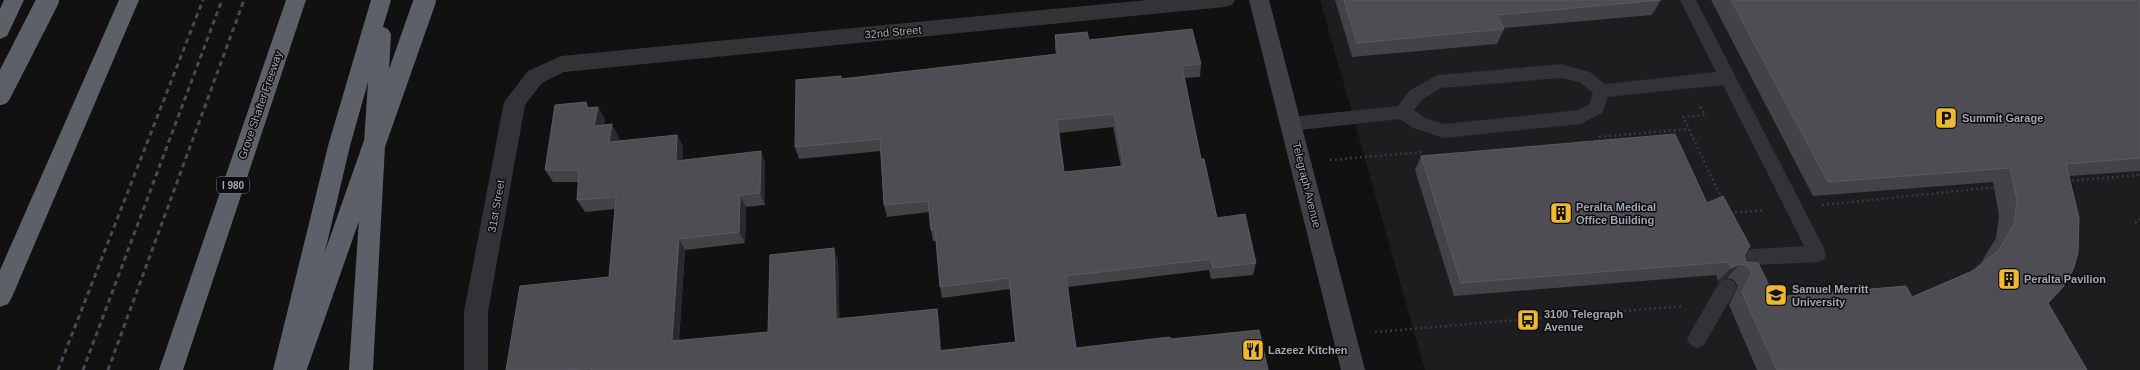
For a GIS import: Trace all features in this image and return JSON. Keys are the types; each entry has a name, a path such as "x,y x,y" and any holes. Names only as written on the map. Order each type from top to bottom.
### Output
{"highway":[{"path":"0,31 14,0"},
{"path":"0,94 48,0"},
{"path":"0,72 51,0"},
{"path":"0,297 129,0"},
{"name":"Grove Shafter Freeway","path":"171,370 296,0"},
{"path":"285,370 339,146 383,0"},
{"path":"361,370 383,0"},
{"path":"295,370 425,0"}],"main road":[{"name":"Telegraph Avenue","path":"1259,0 1353,370"}],"street":[{"name":"32nd Street","path":"561,64 1225,0"},
{"name":"31st Street","path":"476,370 476,312 515,102 535,77 561,64"}],"lane":[{"path":"1688,0 1817,254 1752,257 1741,269"},
{"path":"1403,112 1416,95 1438,82 1561,70 1584,77 1602,91 1727,78"},
{"path":"1291,124 1403,112 1419,122 1444,131 1581,117 1596,108 1602,91"},
{"path":"1697,339 1727,287"}],"path":[{"path":"1698,103 1705,115 1683,117 1729,214 1997,187"},
{"path":"2061,182 2140,175"},
{"path":"2135,223 2140,219"},
{"path":"1344,335 1690,305"}],"shaded area":[{"path":"1320,0 2140,0 2140,370 1425,370"}],"building":[{"path":"1344,0 1661,0 1497,15 1504,29 1357,43"},
{"path":"1731,0 2140,0 2140,158 2066,164 2079,218 2078,253 2073,270 2063,287 2048,303 2087,370 1777,370 1742,292 1752,273 1748,266 1740,264 1731,268 1728,262 1461,283 1421,156 1675,134 1707,203 1723,196 1750,246 1744,255 1746,262 1758,263 1775,297 1906,286 1912,297 1975,270 1999,250 2014,224 2017,201 2010,168 1828,182"},
{"path":"1192,29 1201,64 1182,66 1201,159 1204,159 1217,218 1245,214 1256,263 1213,268 1211,259 1066,276 1076,348 1170,337 1171,339 1259,330 1268,370 591,370 591,368 569,370 506,370 520,286 609,277 616,197 577,200 579,170 545,170 555,105 586,102 587,108 598,107 594,126 612,124 609,142 677,135 676,161 761,151 760,193 740,195 739,232 679,239 672,341 768,332 770,255 834,248 836,319 937,309 940,351 1016,342 1009,278 940,287 935,229 931,230 928,201 884,205 880,139 795,147 796,80 841,76 841,79 1058,54 1055,35 1087,32 1089,40","holes":["1114,114 1124,166 1064,172 1057,120"]}],"railway":[{"path":"58,370 203,0"},
{"path":"83,370 222,0"},
{"path":"108,370 244,0"}],"place":[{"name":"Summit Garage","path":"1946,118"},
{"name":"Peralta Medical Office Building","path":"1561,213"},
{"name":"Peralta Pavilion","path":"2009,279"},
{"name":"Samuel Merritt University","path":"1776,295"},
{"name":"3100 Telegraph Avenue","path":"1528,320"},
{"name":"Lazeez Kitchen","path":"1253,350"}]}
